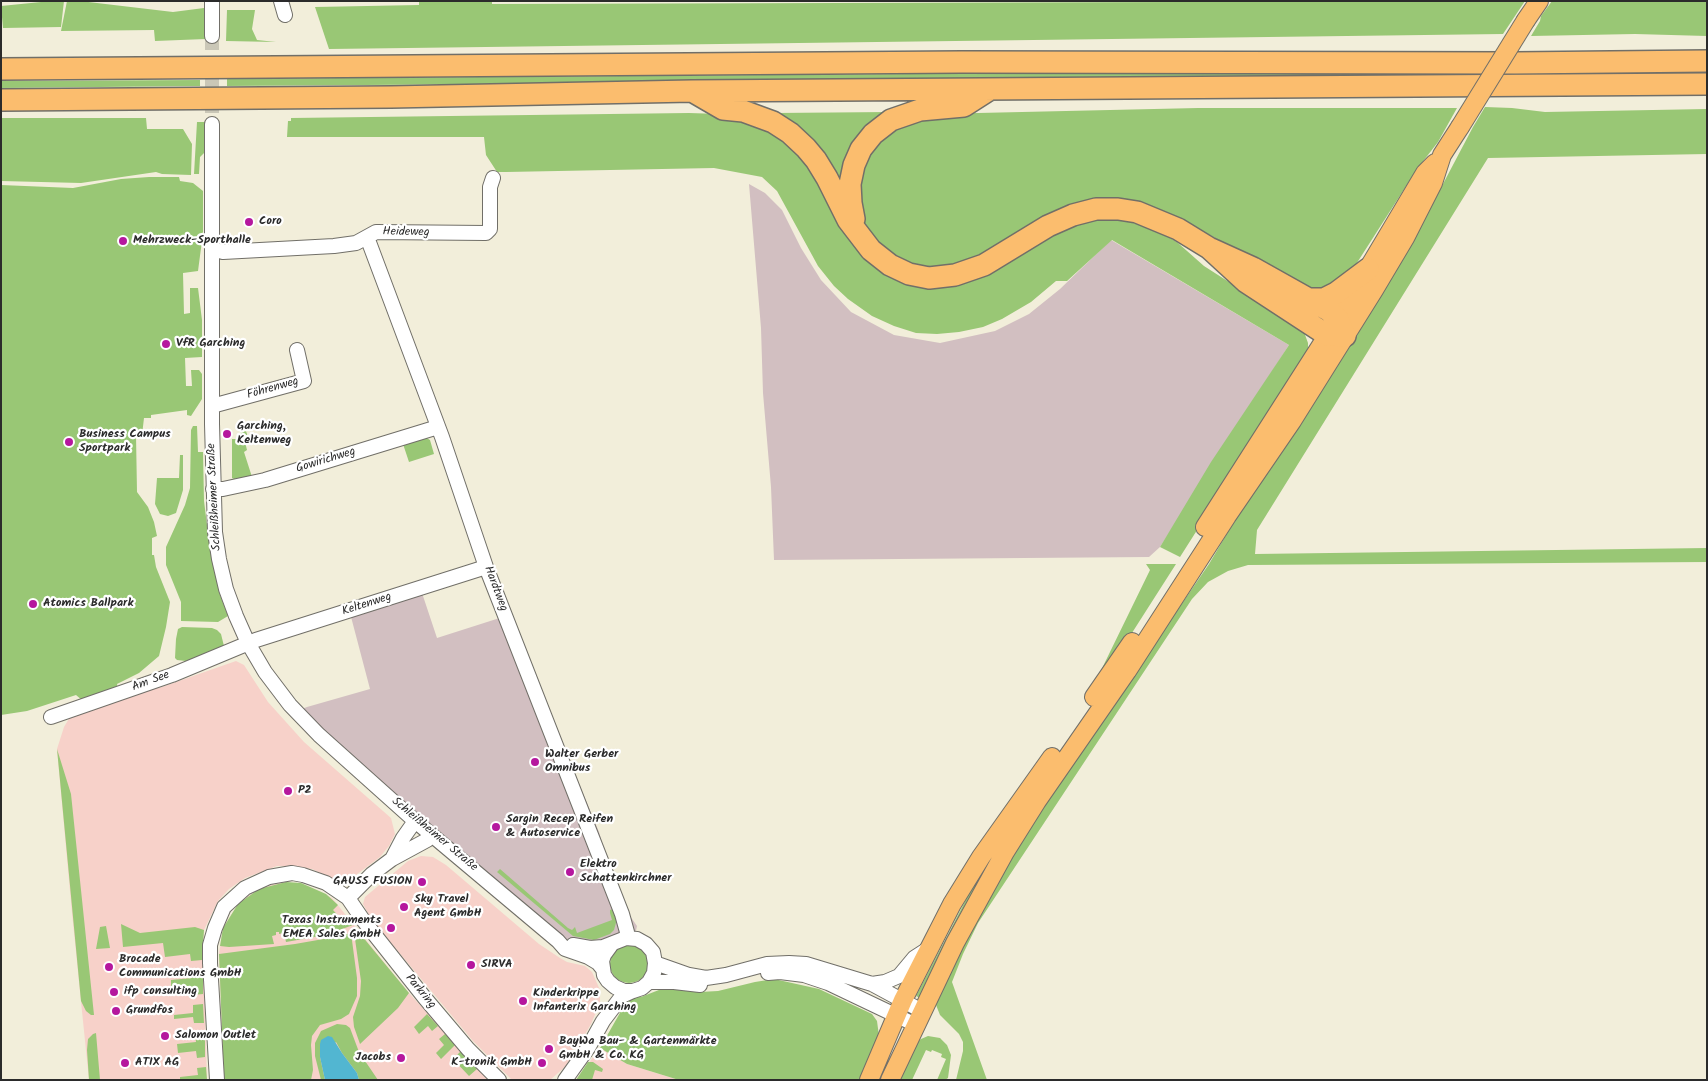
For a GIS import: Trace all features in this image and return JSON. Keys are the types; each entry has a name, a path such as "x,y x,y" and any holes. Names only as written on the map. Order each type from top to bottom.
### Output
{"highway":[{"path":"1,69 962,62 1524,63 1697,61 1707,49"},
{"path":"1,100 391,97 692,91 1707,84"},
{"path":"858,234 851,202 850,184 854,166 861,149 873,134 891,120 920,110 964,106 989,90"},
{"path":"692,91 723,109 743,111 773,122 790,133 816,160 848,220 871,250 890,265 909,274 929,278 955,275 984,265 1048,226 1073,215 1096,209 1137,212 1178,229 1209,248 1253,268 1328,310 1337,330"},
{"path":"1209,248 1246,282 1337,330"},
{"path":"1309,299 1324,299 1336,293 1368,269"}],"main road":[{"path":"1337,330 1368,269 1425,173 1442,155 1539,1"},
{"path":"890,1080 955,943 1005,852 1042,793 1127,671 1199,547 1337,330 1405,238 1433,183 1442,155"},
{"path":"869,1080 900,1008 952,904 980,857 1184,572"}],"street":[{"path":"212,1 212,36"},
{"path":"281,1 284,15"},
{"name":"Schleißheimer Straße","path":"212,124 212,406 215,532 219,559 236,616 248,643 265,672 290,705 319,735 415,821 558,941 565,949 588,957 602,968"},
{"name":"Heideweg","path":"212,249 223,252 334,246 356,243 376,232 486,233 490,229 490,188 493,178"},
{"name":"Hardtweg","path":"367,237 438,427 486,567 622,914 627,932 626,938"},
{"name":"Föhrenweg","path":"212,406 304,382 297,350"},
{"name":"Gowirichweg","path":"213,488 223,489 264,480 438,427"},
{"name":"Keltenweg","path":"248,643 486,567"},
{"name":"Am See","path":"51,717 172,675 248,643"},
{"path":"392,859 415,821"},
{"path":"348,898 372,874 392,859 427,840 432,835"},
{"name":"Parkring","path":"217,1080 210,963 210,945 215,928 224,906 245,888 255,882 276,875 292,873 303,874 326,883 348,898 424,997 468,1048 499,1080"},
{"path":"565,1080 588,1048 603,1021 622,996 642,988 649,982 654,973 653,952 646,944 637,939 626,938"},
{"name":"Schleißheimer Straße","path":"558,941 590,948 612,944 626,938"},
{"path":"612,944 604,955 602,968 608,981 615,987 624,991 633,991"},
{"path":"872,984 885,982 899,976 914,958 931,947"},
{"path":"655,963 689,975 706,978 726,975 766,964 806,964 872,984 900,1008"},
{"path":"649,982 706,985 762,973 780,972 804,975 900,1008 919,1018"},
{"path":"603,1021 608,1000 608,981"}],"shaded area":[{"path":"749,184 765,193 782,210 801,248 821,280 851,312 894,335 940,343 995,331 1029,314 1060,289 1111,240 1289,345 1160,547 1149,557 774,560 771,487 763,393 761,328"},
{"path":"421,590 437,638 509,615 599,832 628,913 637,926 629,963 557,941 294,712 370,689 350,613"},
{"path":"236,661 244,665 268,702 304,742 391,818 395,834 389,846 380,857 348,881 337,881 312,869 277,866 245,878 229,889 218,901 204,930 203,946 207,1080 89,1080 57,749 64,727 70,717 157,685 159,688"},
{"path":"421,856 433,857 446,865 539,944 567,962 585,966 592,972 600,990 600,1003 584,1036 580,1037 569,1055 570,1059 565,1067 550,1080 512,1080 473,1041 371,919 363,904 365,897 408,861"},
{"path":"286,882 310,887 332,898 409,993 488,1080 224,1080 219,954 223,928 238,904 249,895 272,884"},
{"path":"600,1048 627,1064 679,1080 576,1080"}],"green space":[{"path":"64,1 61,27 3,28 1,6"},
{"path":"67,1 173,12 204,8 206,39 155,41 154,30 61,31"},
{"path":"419,1 492,1 492,4 1525,1 1503,34 329,49 315,7 419,5"},
{"path":"1552,1 1707,1 1707,36 1635,34 1531,36 1541,16"},
{"path":"227,10 255,10 252,29 257,40 276,42 226,41"},
{"path":"1707,67 1707,74 1504,77 1509,68"},
{"path":"1483,70 1478,77 227,86 227,79"},
{"path":"200,80 200,86 1,88 1,81"},
{"path":"1485,107 1545,112 1707,109 1707,154 1488,158 1257,530 1255,554 1707,548 1707,562 1248,565 1228,571 1208,582 1192,599 978,923 952,982 987,1080 956,1080 963,1051 963,1042 959,1034 940,1015 936,1005 937,998 979,914 1062,779 1209,564 1244,505 1301,424 1405,256"},
{"path":"1198,108 1457,108 1438,142 1417,169 1346,280 1318,293 1178,218 1132,202 979,260 932,269 902,262 879,246 865,228 858,210 856,181 877,136 934,114"},
{"path":"890,112 845,197 774,113"},
{"path":"720,114 785,136 833,199 915,282 1069,225 1107,218 1137,221 1178,243 1204,266 1299,327 1304,332 1308,348 1298,371 1180,557 1160,547 1211,462 1289,345 1112,240 1067,281 1056,281 1031,302 1002,319 983,327 959,332 916,333 872,316 848,299 834,286 818,266 777,191 762,177 714,168 497,172 486,155 484,137 287,137 288,121 291,121 291,118"},
{"path":"1,118 146,118 147,129 183,129 192,144 191,175 156,172 81,183 1,181"},
{"path":"197,122 208,122 205,152 200,157 199,174 194,174"},
{"name":"Business Campus Sportpark","path":"179,177 180,181 193,183 203,191 203,233 198,271 183,273 184,314 190,313 190,288 198,288 202,320 202,357 185,358 186,386 192,386 191,370 199,370 202,374 202,399 191,416 187,415 187,410 151,415 151,418 144,418 142,435 136,435 137,492 148,507 154,522 157,536 152,538 152,555 154,555 156,567 170,602 159,656 139,673 117,684 118,689 83,701 76,695 27,711 1,715 1,185 73,188 121,179"},
{"path":"193,426 197,426 198,452 203,452 204,501 209,541 219,592 228,616 218,622 181,621 181,602 166,565 166,547 185,505 190,488 191,430"},
{"path":"246,431 248,437 245,442 247,450 244,452 252,477 234,479 232,478 232,439 236,439 238,434"},
{"path":"425,437 430,440 434,454 409,462 403,444"},
{"path":"180,455 183,455 183,490 176,513 168,516 160,514 155,504 157,478 179,478"},
{"path":"1146,564 1176,564 1130,636 1089,695 1150,570"},
{"path":"182,627 212,628 217,630 221,634 224,646 221,649 186,661 177,660 175,658 176,639 178,629"},
{"path":"57,749 71,794 94,1015 86,1011 81,1001"},
{"path":"1008,831 920,998 916,996 971,890"},
{"path":"500,869 568,928 572,930 575,927 577,933 612,920 610,910 613,909 617,919 614,930 610,934 594,940 573,936 497,872"},
{"path":"286,882 301,883 326,894 338,905 333,910 343,921 348,918 353,925 326,935 286,942 284,933 279,934 279,932 276,932 276,935 272,936 274,944 220,946 223,928 238,904 259,889"},
{"path":"121,924 140,933 195,927 204,930 202,960 191,961 190,954 165,957 163,943 123,947"},
{"path":"106,926 110,948 96,949 100,927"},
{"path":"357,930 409,993 398,1008 360,1044 354,1027 353,1017 360,996 361,981 355,939"},
{"path":"351,933 357,978 357,996 349,1014 341,1019 320,1025 312,1036 313,1070 311,1080 224,1080 219,954 295,944"},
{"path":"629,945 643,950 648,964 643,978 629,983 615,978 610,964 615,950"},
{"path":"203,970 203,994 192,995 191,988 171,990 171,980 192,978 192,972"},
{"path":"774,979 819,989 872,1014 877,1021 879,1036 864,1080 679,1080 627,1064 600,1048 625,1004 622,1003 634,997 641,997 664,988 700,992 718,991"},
{"path":"203,1004 204,1023 194,1023 193,1017 174,1019 174,1015 193,1013 193,1005"},
{"path":"427,1014 438,1026 432,1031 428,1026 419,1034 414,1027"},
{"path":"337,1024 346,1025 350,1028 359,1052 378,1080 359,1080 357,1073 336,1042 320,1057 325,1080 321,1080 315,1056 315,1043 321,1031"},
{"path":"96,1033 100,1080 89,1080 88,1039"},
{"path":"205,1033 205,1057 197,1058 196,1051 178,1053 177,1044 196,1042 195,1034"},
{"path":"445,1034 455,1045 441,1059 436,1053 444,1045 439,1039"},
{"path":"928,1036 940,1038 947,1045 951,1055 948,1078 937,1080 946,1059 941,1057 942,1054 926,1050 912,1080 899,1080 915,1044"},
{"path":"461,1051 477,1069 469,1076 453,1059"},
{"path":"588,1062 593,1062 603,1069 602,1072 595,1070 592,1080 576,1080"},
{"path":"206,1067 207,1080 180,1080 180,1077 198,1075 197,1068"}],"water":[{"path":"328,1036 332,1037 357,1073 359,1080 325,1080 320,1057 320,1044 321,1040"}],"tunnel":[{"path":"212,36 212,124"}],"place":[{"name":"Coro","path":"249,222"},
{"name":"Mehrzweck-Sporthalle","path":"123,241"},
{"name":"VfR Garching","path":"166,344"},
{"name":"Garching, Keltenweg","path":"227,434"},
{"name":"Business Campus Sportpark","path":"69,442"},
{"name":"Atomics Ballpark","path":"33,604"},
{"name":"Walter Gerber Omnibus","path":"535,762"},
{"name":"P2","path":"288,791"},
{"name":"Sargin Recep Reifen & Autoservice","path":"496,827"},
{"name":"Elektro Schattenkirchner","path":"570,872"},
{"name":"GAUSS FUSION","path":"422,882"},
{"name":"Sky Travel Agent GmbH","path":"404,907"},
{"name":"Texas Instruments EMEA Sales GmbH","path":"391,928"},
{"name":"SIRVA","path":"471,965"},
{"name":"Brocade Communications GmbH","path":"109,967"},
{"name":"ifp consulting","path":"114,992"},
{"name":"Kinderkrippe Infanterix Garching","path":"523,1001"},
{"name":"Grundfos","path":"116,1011"},
{"name":"Salomon Outlet","path":"165,1036"},
{"name":"BayWa Bau- & Gartenmärkte GmbH & Co. KG","path":"549,1049"},
{"name":"Jacobs","path":"401,1058"},
{"name":"ATIX AG","path":"125,1063"},
{"name":"K-tronik GmbH","path":"542,1063"}]}
